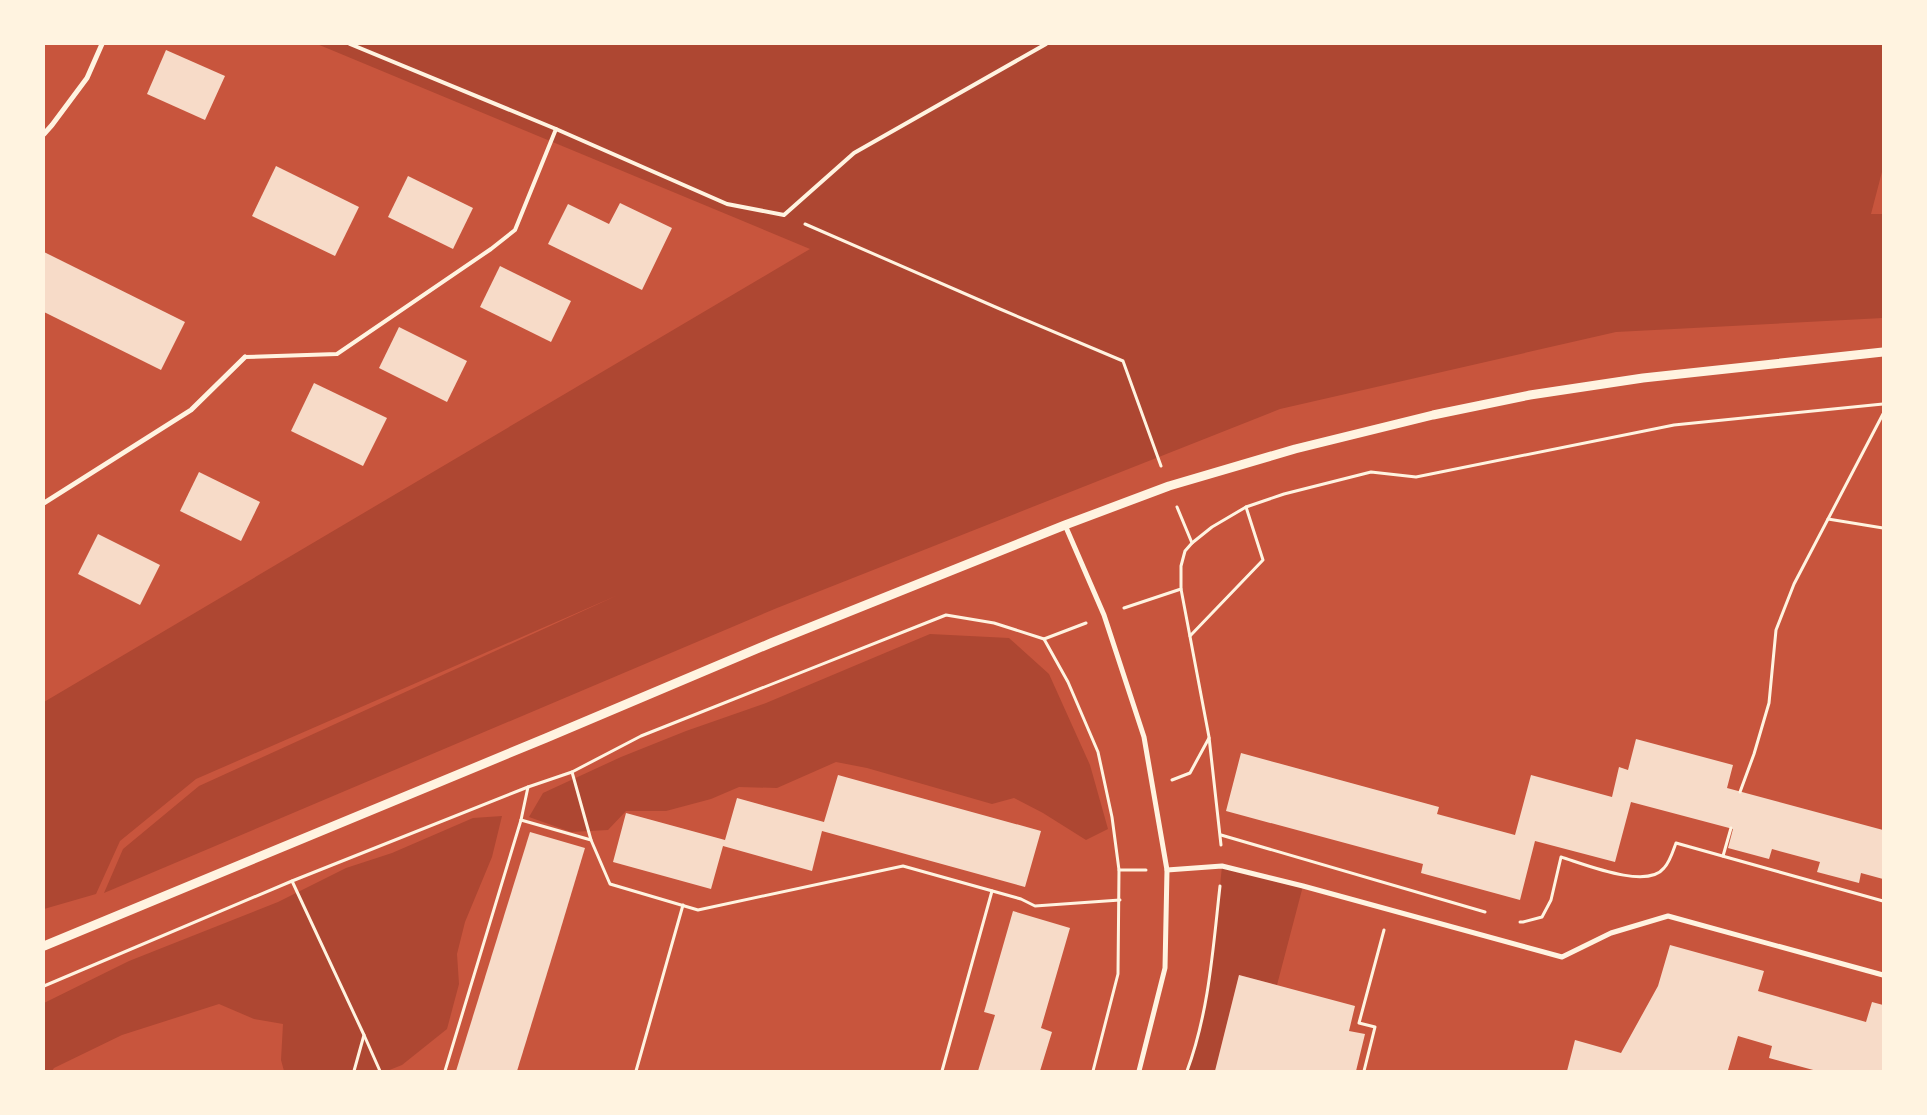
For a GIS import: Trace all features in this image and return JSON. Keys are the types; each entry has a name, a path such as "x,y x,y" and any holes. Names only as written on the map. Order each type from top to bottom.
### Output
{"street":[{"path":"44,134 87,78 102,44"},
{"path":"44,946 770,643 1065,525 1169,486 1304,447 1433,415 1530,395 1642,378 1883,352"},
{"path":"44,503 191,410 245,357"},
{"path":"1065,525 1104,615 1144,736 1167,870 1165,968 1139,1071"},
{"path":"1167,870 1222,866 1303,886 1562,957 1611,933 1668,916 1883,975"}],"lane":[{"path":"350,44 556,129 727,204 784,215 854,154 1046,44"},
{"path":"245,357 337,354 492,250 514,230 556,129"}],"path":[{"path":"784,215 1123,360 1192,543"},
{"path":"1187,1071 1197,1044 1208,990 1222,866 1221,835 1209,737 1181,588 1181,566 1185,551 1192,543 1212,527 1246,507 1284,494 1371,472 1416,477 1674,425 1883,404"},
{"path":"1740,792 1754,754 1769,703 1776,630 1794,584 1883,414"},
{"path":"1190,636 1263,560 1246,507"},
{"path":"1828,520 1883,528"},
{"path":"44,986 292,881 528,786 572,772 641,736 946,615 994,623 1044,640 1104,615 1181,588"},
{"path":"1044,640 1068,682 1098,752 1112,817 1119,870 1118,974 1093,1071"},
{"path":"1153,788 1190,773 1209,737"},
{"path":"572,772 590,840 610,884 698,910 903,866 1021,899 1035,906 1120,900"},
{"path":"445,1071 521,820 528,786"},
{"path":"521,820 590,840"},
{"path":"1723,856 1731,828"},
{"path":"1221,835 1485,912"},
{"path":"1514,920 1523,922 1542,917 1551,900 1561,857 1626,876 1650,877 1664,868 1676,843 1883,901"},
{"path":"1119,870 1167,870"},
{"path":"292,881 380,1071"},
{"path":"942,1071 992,891"},
{"path":"636,1071 683,905"},
{"path":"1364,1071 1374,1027 1359,1023 1389,911"},
{"path":"354,1071 364,1035"}],"shaded area":[{"path":"317,44 1883,44 1883,168 1871,214 1883,214 1883,318 1616,332 1280,409 777,608 104,893 123,849 199,786 618,595 196,779 120,841 96,894 44,909 44,702 810,249"},
{"path":"930,634 1009,638 1049,674 1090,765 1108,829 1086,840 1043,813 1014,798 992,804 867,768 836,762 777,788 739,787 711,799 666,811 626,811 608,830 571,832 529,817 543,793 621,757 686,731 766,703"},
{"path":"502,816 492,857 465,922 457,954 459,984 447,1029 402,1065 387,1071 284,1071 281,1060 283,1024 254,1019 219,1004 122,1035 54,1068 52,1071 44,1071 44,1003 129,961 278,902 346,868 392,853 473,818"},
{"path":"1222,866 1303,886 1277,985 1239,975 1215,1071 1187,1071 1202,1021 1207,996"}],"building":[{"path":"166,50 225,76 205,120 147,94"},
{"path":"276,166 359,207 335,256 252,216"},
{"path":"408,176 473,208 453,249 388,217"},
{"path":"620,203 672,228 642,290 548,244 568,204 609,224"},
{"path":"44,252 185,322 161,370 44,312"},
{"path":"500,266 571,301 551,342 480,307"},
{"path":"399,327 467,361 447,402 379,368"},
{"path":"314,383 387,418 363,466 291,431"},
{"path":"199,472 260,502 241,541 180,511"},
{"path":"98,534 160,565 140,605 78,574"},
{"path":"1636,739 1733,765 1727,788 1883,830 1883,879 1861,873 1859,883 1817,872 1820,862 1772,849 1769,859 1728,848 1733,829 1631,802 1615,862 1535,841 1520,900 1421,873 1423,864 1226,811 1241,753 1439,807 1437,814 1515,835 1531,775 1612,797 1619,767 1628,770"},
{"path":"838,775 1041,831 1025,887 822,831 812,871 723,846 711,889 613,862 626,813 725,840 737,798 824,822"},
{"path":"530,832 585,848 517,1071 456,1071"},
{"path":"1013,911 1070,928 1041,1028 1052,1032 1040,1071 978,1071 995,1015 984,1012"},
{"path":"1670,945 1764,971 1758,991 1866,1022 1872,1002 1883,1005 1883,1071 1817,1071 1769,1058 1772,1046 1738,1036 1728,1070 1725,1071 1567,1071 1575,1040 1621,1053 1658,986"},
{"path":"1239,975 1355,1006 1349,1031 1365,1034 1356,1071 1215,1071"}]}
